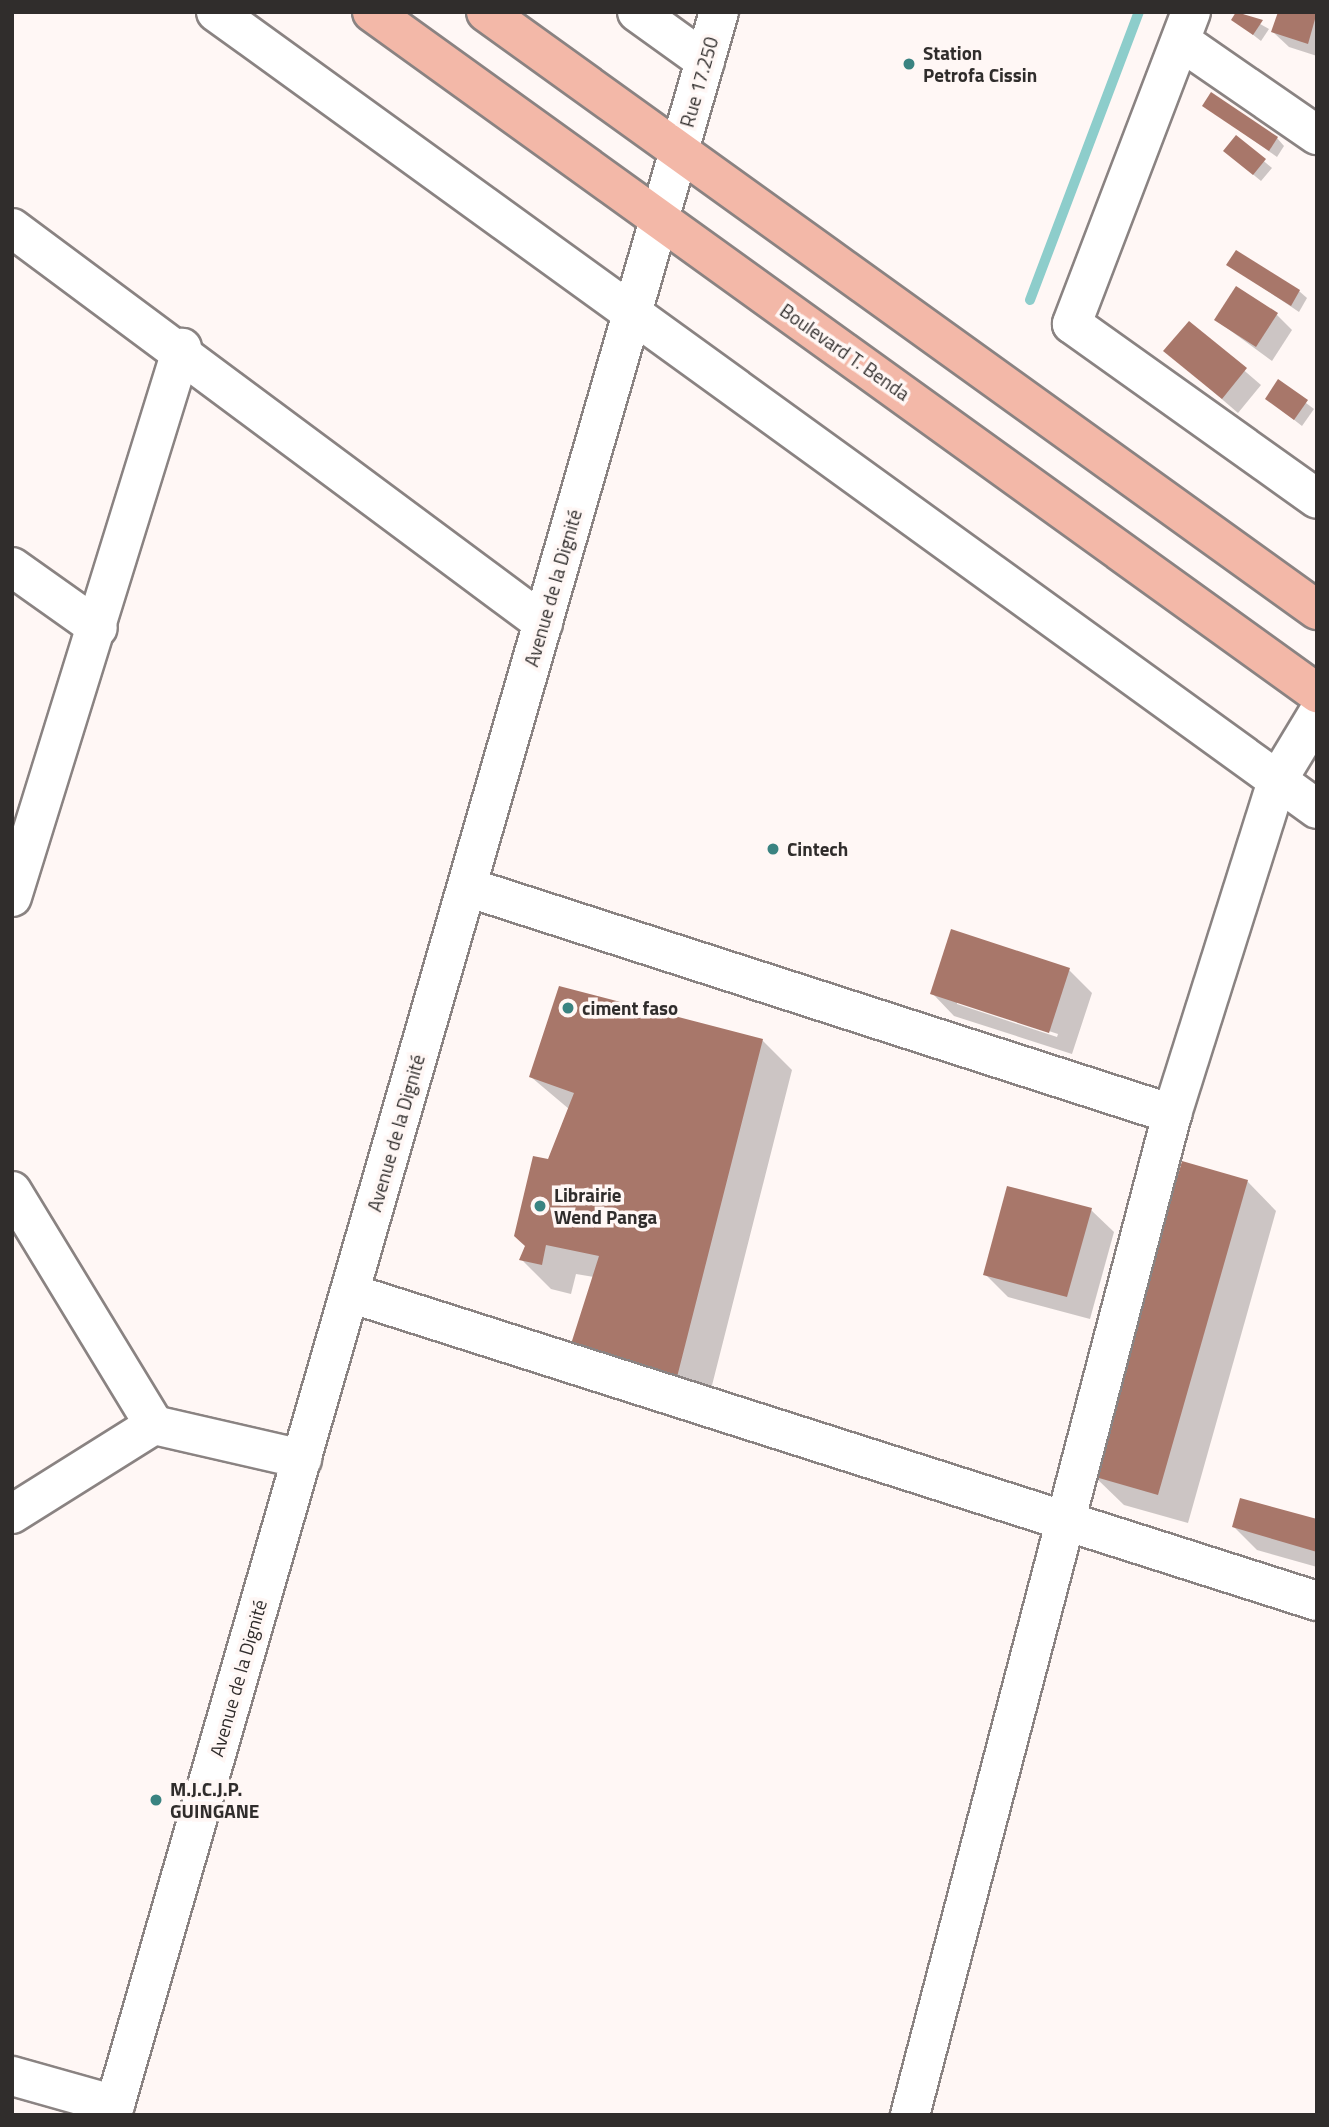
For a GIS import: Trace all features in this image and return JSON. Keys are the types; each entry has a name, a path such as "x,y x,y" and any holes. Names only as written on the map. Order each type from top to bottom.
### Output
{"highway":[{"name":"Boulevard T. Benda","path":"372,12 659,222 1317,693"},
{"path":"486,12 1317,610"}],"street":[{"path":"216,12 633,311 1317,809"},
{"path":"637,12 705,61"},
{"name":"Rue 17.250","path":"679,151 719,12"},
{"path":"1317,135 1187,27 1072,324 1317,499"},
{"name":"Avenue de la Dignité","path":"113,2110 679,151"},
{"path":"12,228 182,348 543,622"},
{"path":"12,897 98,628 182,348"},
{"path":"12,567 98,628"},
{"path":"910,2115 1172,1114 1278,781 1317,715"},
{"path":"467,887 1172,1114"},
{"path":"12,1191 153,1425"},
{"path":"350,1293 1066,1524 1317,1601"},
{"path":"12,1514 153,1425 302,1459"},
{"path":"12,2077 113,2110"}],"building":[{"path":"1236,12 1263,20 1253,35 1231,20"},
{"path":"1278,12 1317,12 1308,44 1271,32"},
{"path":"1211,92 1278,137 1269,151 1202,106"},
{"path":"1236,135 1266,159 1253,175 1223,151"},
{"path":"1236,250 1300,290 1291,306 1226,265"},
{"path":"1236,286 1278,313 1256,347 1214,320"},
{"path":"1189,321 1247,368 1222,399 1163,351"},
{"path":"1278,379 1308,400 1294,420 1265,399"},
{"path":"951,929 1070,968 1049,1033 930,994"},
{"path":"559,986 763,1039 676,1381 571,1344 599,1256 546,1245 542,1265 519,1260 525,1246 514,1236 533,1156 548,1159 574,1093 529,1077"},
{"path":"1182,1161 1248,1180 1158,1495 1092,1476"},
{"path":"1007,1186 1092,1208 1067,1297 983,1275"},
{"path":"1240,1498 1317,1519 1317,1552 1232,1527"}],"waterway":[{"path":"1030,300 1139,12"}],"place":[{"name":"Station Petrofa Cissin","path":"909,64"},
{"name":"Cintech","path":"773,849"},
{"name":"ciment faso","path":"568,1008"},
{"name":"Librairie Wend Panga","path":"540,1206"},
{"name":"M.J.C.J.P. GUINGANE","path":"156,1800"}]}
